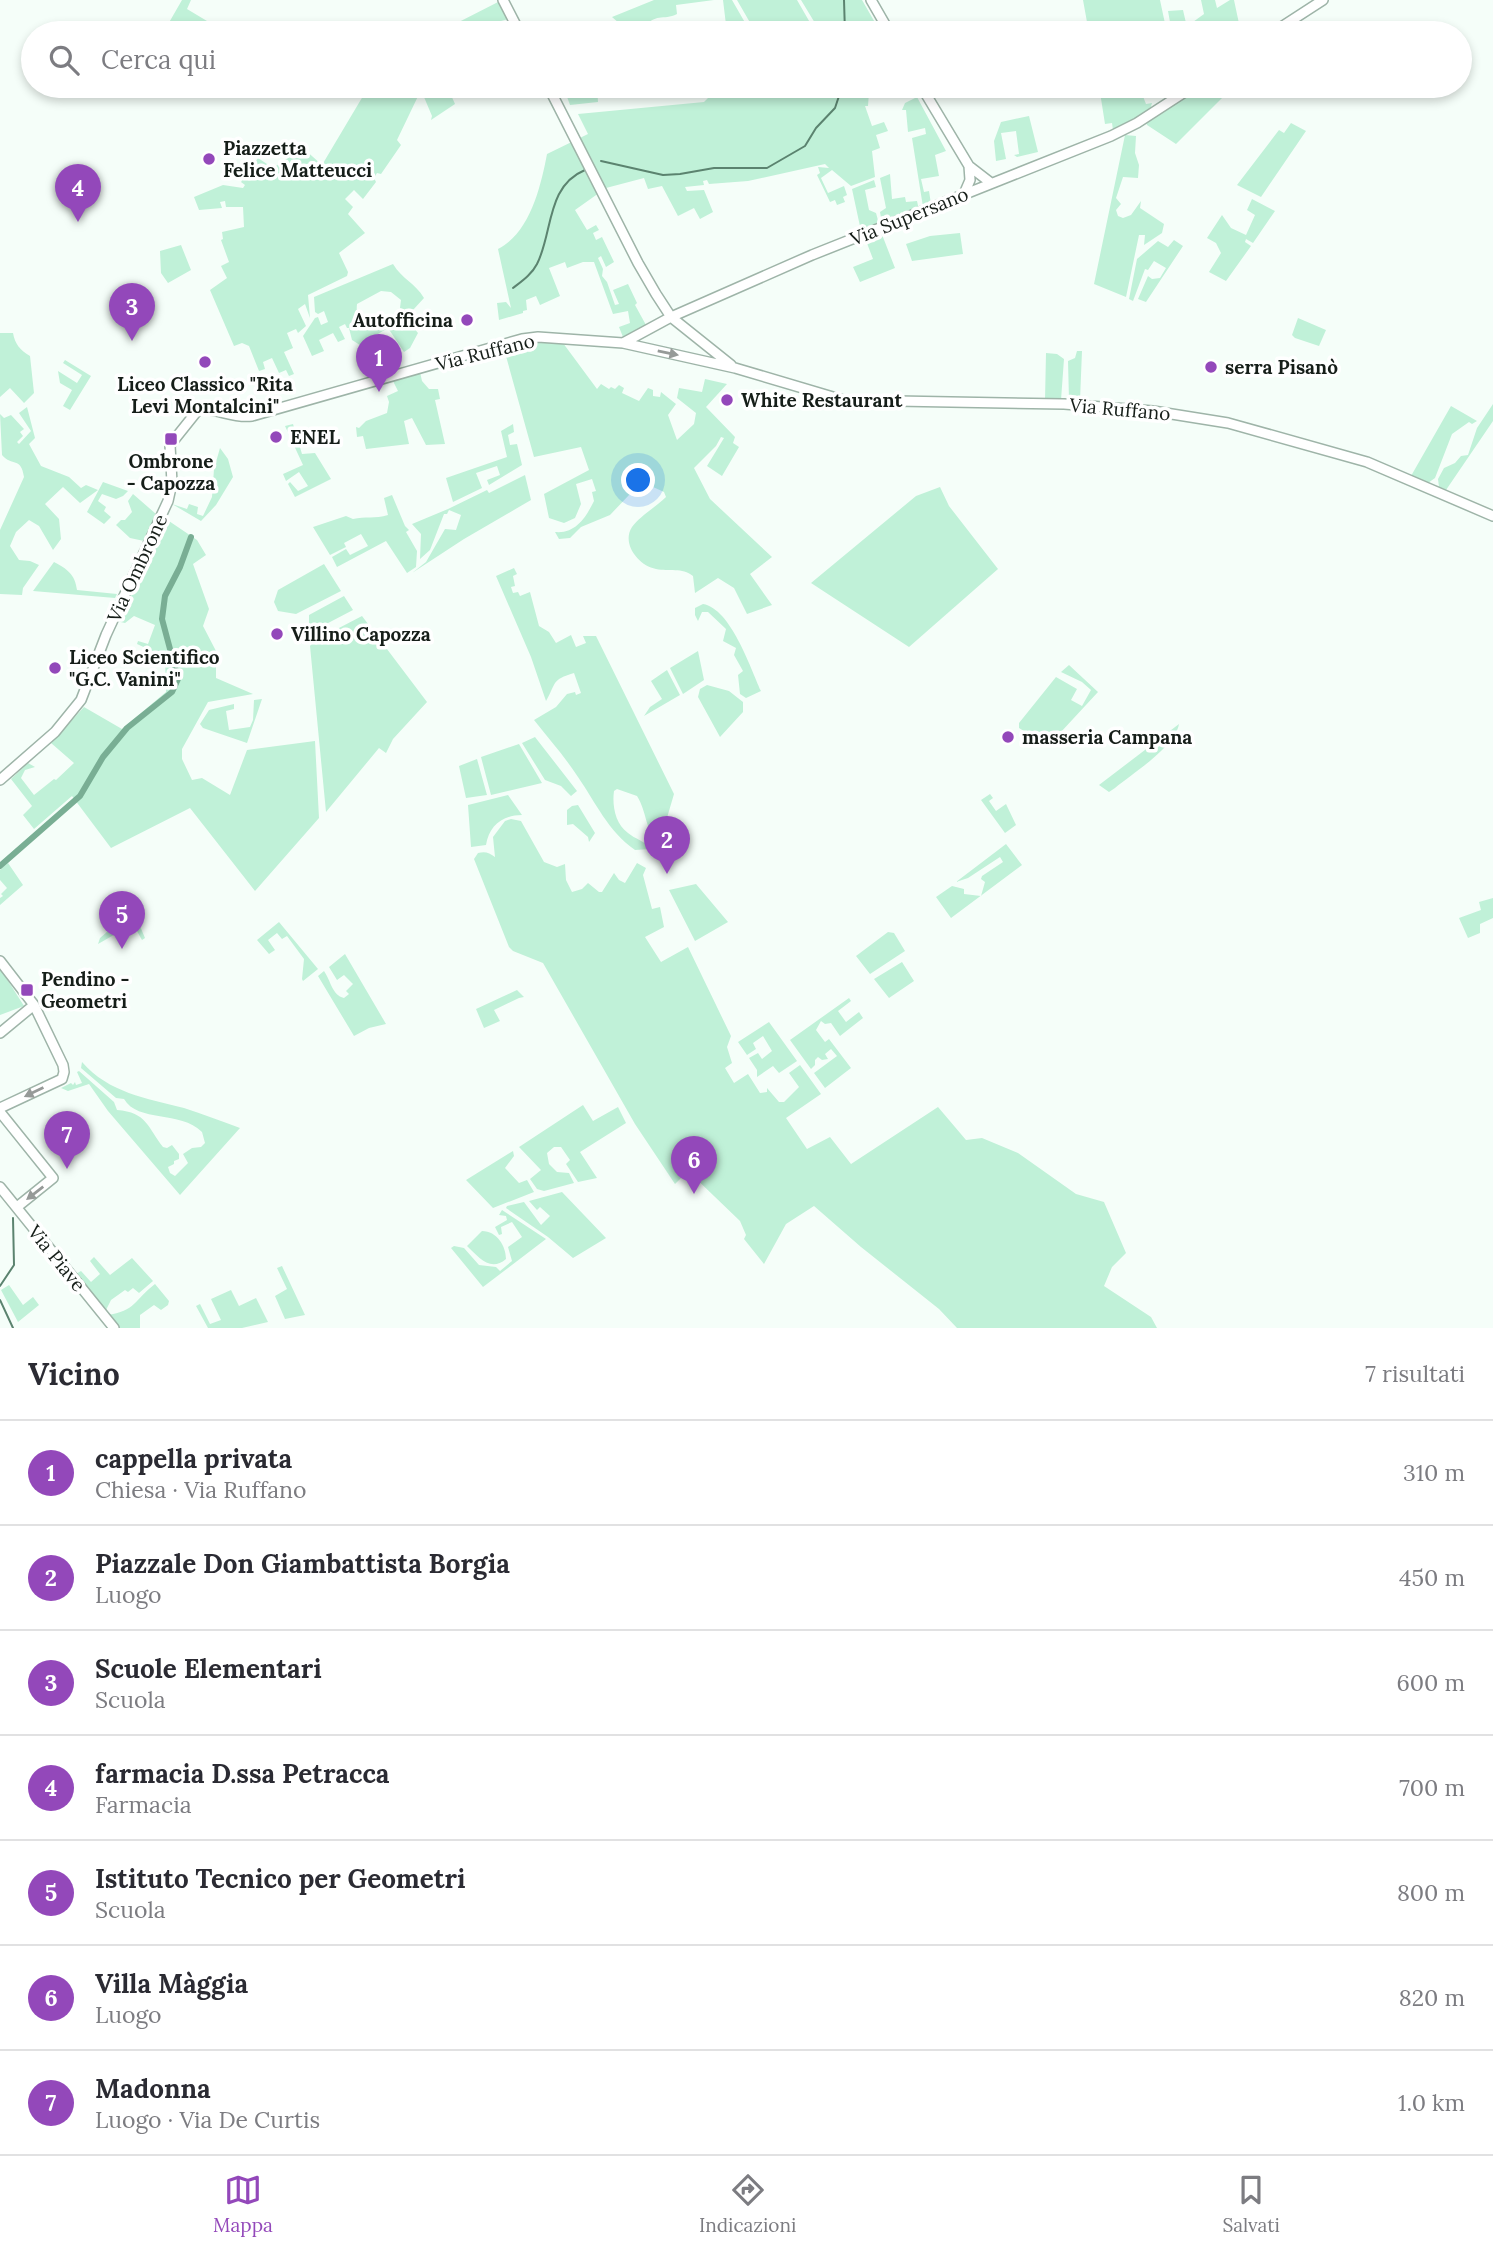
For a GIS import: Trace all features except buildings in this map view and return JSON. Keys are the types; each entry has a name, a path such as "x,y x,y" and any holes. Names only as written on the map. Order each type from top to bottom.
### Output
{"street":[{"path":"503,0 514,21"},
{"path":"871,0 883,21"},
{"path":"1291,21 1323,0"},
{"name":"Via Ruffano","path":"554,98 638,263 671,317 735,368"},
{"path":"928,98 969,166 991,183"},
{"name":"Via Supersano","path":"623,343 671,317 812,255 1137,123 1176,98"},
{"path":"964,194 970,180 969,166"},
{"name":"Via Ruffano","path":"198,410 206,409 229,416 252,416 522,339 538,337 623,343 735,368 843,400 1064,404 1153,411 1228,423 1367,462 1493,516"},
{"path":"696,359 706,347"},
{"name":"Via Ombrone","path":"0,780 55,732 81,700 106,635 165,507 172,483 170,445 198,410"},
{"path":"0,961 34,1005 64,1069 62,1079 0,1110 53,1178 17,1207"},
{"path":"0,1033 34,1005"},
{"name":"Via Piave","path":"0,1187 114,1328"}],"green space":[{"path":"182,0 191,0 187,9 207,21 170,21"},
{"path":"654,0 714,0 676,5 677,14 650,21 617,21 612,17"},
{"path":"723,0 732,0 744,21 726,21"},
{"path":"737,0 797,0 809,21 749,21"},
{"path":"801,0 862,0 874,21 814,21"},
{"path":"1083,0 1160,0 1164,21 1087,21"},
{"path":"1201,0 1215,0 1217,8 1234,0 1238,21 1194,21 1204,14"},
{"path":"500,1 509,19 501,21 461,21"},
{"path":"1183,10 1186,21 1170,21 1168,11"},
{"path":"362,98 417,98 397,140 401,145 381,174 377,173 374,178 376,182 363,199 354,190 345,199 353,207 348,214 365,233 339,253 348,272 347,276 308,295 310,318 305,304 298,309 306,326 298,333 296,329 287,333 293,348 284,352 294,374 289,376 286,370 279,373 272,358 263,362 265,369 259,371 249,346 242,343 234,346 210,290 227,278 221,266 229,262 221,240 222,232 244,227 243,207 226,207 225,201 220,202 222,208 199,210 194,197 223,185 243,188 245,185 241,182 258,158 273,168 303,148 322,165"},
{"path":"424,98 452,98 455,104 431,120 432,116"},
{"path":"567,98 598,98 598,102 570,105"},
{"path":"708,98 869,98 868,106 865,106 872,126 884,122 888,131 876,135 880,148 872,151 875,177 851,186 832,170 821,178 828,193 844,186 847,195 843,197 845,202 837,205 835,200 830,202 817,175 820,173 818,167 829,168 825,164 748,181 709,184 707,180 703,181 704,185 685,187 687,191 704,190 713,212 700,219 694,208 678,216 662,186 648,189 644,178 606,188 575,210 587,230 596,225 599,230 593,233 596,240 602,237 614,262 606,267 601,256 598,258 603,269 602,276 607,282 615,305 619,304 613,290 628,284 646,325 623,337 619,327 630,323 628,311 613,314 594,262 583,262 567,268 565,262 549,268 560,296 540,305 536,296 526,300 527,310 523,313 499,320 497,303 506,302 511,308 498,249 509,242 526,220 537,194 547,154 588,134 578,114 704,102"},
{"path":"918,98 946,151 935,155 939,176 921,179 924,192 929,191 931,204 923,207 912,138 926,134 925,128 908,132 906,110 902,110 905,103"},
{"path":"1101,98 1144,98 1146,104 1152,103 1150,110 1113,130 1112,123 1105,124"},
{"path":"1183,98 1222,98 1176,144 1146,122"},
{"path":"1029,116 1038,152 1017,157 1014,155 1019,154 1016,131 1001,133 1006,159 996,161 994,141 1001,122"},
{"path":"1291,123 1306,131 1261,197 1237,185 1279,130 1284,133"},
{"path":"1125,135 1136,136 1138,178 1123,177 1116,198 1121,204 1116,210 1118,216 1123,218 1131,215 1141,201 1140,208 1164,224 1162,233 1144,245 1145,235 1139,235 1126,297 1094,284"},
{"path":"890,174 892,199 905,197 906,202 917,201 919,210 882,223 880,212 886,208 880,178"},
{"path":"874,180 876,187 865,190 869,210 876,213 879,224 861,231 852,189"},
{"path":"1252,199 1275,211 1253,243 1246,239 1245,242 1251,246 1226,281 1209,272 1221,253 1216,243 1207,238 1222,215 1231,228 1246,235 1255,215 1247,210"},
{"path":"881,232 895,268 860,282 853,267 873,259 865,238"},
{"path":"960,233 963,254 912,261 906,244 930,236"},
{"path":"1174,240 1183,246 1146,302 1138,299 1148,276 1152,279 1160,278 1166,268 1154,261 1148,270 1145,269 1133,301 1129,299 1137,259 1158,241 1168,247"},
{"path":"181,245 191,270 168,283 161,273 160,251"},
{"path":"393,264 424,298 413,310 427,327 426,330 411,313 400,308 401,300 391,292 381,291 357,304 359,318 365,322 390,325 406,319 418,333 410,348 404,352 388,328 366,341 368,344 363,347 352,340 345,324 339,327 345,339 338,342 333,333 319,340 324,351 312,356 303,336 315,318 318,317 321,325 328,322 324,311 318,314 315,312 314,297"},
{"path":"1298,318 1326,330 1319,346 1292,335"},
{"path":"0,333 13,333 18,346 30,356 34,393 24,403 10,388 0,397"},
{"path":"528,341 563,343 597,389 601,384 609,389 615,389 619,385 624,388 622,393 639,401 648,388 653,390 653,396 660,397 661,392 676,404 668,415 677,440 694,424 696,413 677,398 679,388 702,392 705,379 727,384 706,407 735,437 733,443 739,447 722,476 707,466 724,438 721,437 716,446 694,468 710,499 772,557 750,574 772,605 747,614 734,588 718,578 695,593 693,576 689,573 656,569 638,559 630,547 629,534 632,527 666,497 664,492 653,487 642,494 630,494 610,515 581,527 570,538 559,539 555,532 569,530 579,523 594,501 592,492 596,491 592,479 576,484 581,504 575,518 564,523 549,518 544,494 589,470 581,447 534,457 504,349"},
{"path":"1077,351 1082,351 1080,400 1069,400 1068,361 1075,358"},
{"path":"1046,353 1057,354 1064,359 1061,400 1045,400"},
{"path":"65,360 91,376 70,410 63,406 72,390 60,383 58,371 77,383 82,375 63,363"},
{"path":"420,372 422,381 429,389 438,389 440,399 435,400 445,444 426,445 412,418 404,421 409,444 366,449 363,436 357,437 356,427 359,428 366,421 387,413 387,396 398,391 392,379"},
{"path":"1493,404 1493,421 1446,490 1439,487 1438,479 1444,468 1455,463 1461,456 1468,455 1477,428"},
{"path":"1451,406 1477,421 1472,424 1469,422 1452,434 1435,478 1428,483 1411,476"},
{"path":"27,407 35,438 29,444 41,466 69,477 81,488 86,485 98,490 80,503 63,487 45,504 59,519 61,539 53,550 39,526 29,520 16,532 10,546 19,560 39,565 23,588 22,595 0,594 0,530 24,477 21,466 2,455 0,414 4,418 11,415 24,429 20,432 23,436 17,442 19,444 31,431 19,413"},
{"path":"293,424 302,454 315,453 331,479 295,497 288,484 290,482 298,491 308,486 299,472 286,481 283,474 303,465 285,426"},
{"path":"513,424 514,432 508,435 510,445 517,444 522,465 489,485 487,480 500,475 497,466 476,473 482,488 453,502 446,478 507,457 501,431"},
{"path":"220,448 228,459 233,477 216,505 201,521 172,504 187,509 189,504 198,507 197,514 203,516 212,497 214,469"},
{"path":"525,475 531,500 412,573 426,562 445,529 456,530 461,515 449,510 444,514 430,550 420,559 421,534 412,524 487,490 489,493"},
{"path":"103,482 128,491 116,499 102,494 98,501 106,507 104,511 111,517 104,524 87,512"},
{"path":"940,487 949,506 998,569 909,647 811,583 916,496"},
{"path":"133,494 156,514 144,541 130,538 116,525 132,512 128,501"},
{"path":"392,495 409,530 406,532 417,551 416,567 407,573 386,541 337,567 332,557 346,549 350,555 368,546 361,534 344,543 346,547 330,555 313,527 346,516 353,519 388,515 384,498"},
{"path":"166,519 197,540 206,555 193,564 209,609 203,626 216,651 216,678 253,694 208,702 182,749 182,759 192,780 202,778 230,795 247,750 315,741 319,818 255,891 190,808 111,848 72,796 34,829 23,815 32,806 11,779 28,763 35,767 25,770 21,778 34,795 74,763 51,743 84,707 122,729 166,692 165,657 137,644 138,641 148,644 155,625 134,616 125,623 116,621"},
{"path":"54,562 70,573 77,590 117,594 115,598 33,591"},
{"path":"324,564 341,591 296,614 278,611 274,602 278,590"},
{"path":"514,568 517,574 513,576 513,593 518,592 520,596 530,592 539,626 549,632 556,643 571,635 576,647 586,643 583,636 596,636 674,794 659,845 651,833 637,796 617,789 614,791 615,814 620,825 651,849 635,850 617,834 568,762 534,720 556,707 567,694 581,693 574,673 558,680 546,701 531,657 496,576"},
{"path":"344,596 353,610 309,633 309,615"},
{"path":"703,604 713,608 731,627 761,691 746,698 740,694 738,675 743,671 734,655 736,648 723,641 726,629 708,612 702,612 698,621 695,608"},
{"path":"362,616 427,702 393,739 386,753 379,748 326,812 310,646 314,641"},
{"path":"698,651 704,680 683,694 670,668"},
{"path":"1069,665 1098,692 1048,746 1019,728 1019,723 1056,677 1077,689 1071,700 1082,706 1091,690 1082,682 1061,672"},
{"path":"667,670 680,695 644,716 650,707 662,699 651,681"},
{"path":"707,685 729,691 743,702 743,712 720,737 698,697 700,689"},
{"path":"262,699 247,743 203,728 200,724 209,710 234,704 234,709 226,711 229,730 250,727 254,700"},
{"path":"1179,724 1176,733 1162,750 1115,788 1109,792 1099,785"},
{"path":"535,737 577,791 571,796 561,786 545,780 522,743"},
{"path":"519,744 542,783 491,795 481,757"},
{"path":"477,759 487,795 466,798 459,766"},
{"path":"990,794 993,798 989,801 996,811 1006,804 1016,825 1005,833 981,800"},
{"path":"508,795 522,815 503,819 493,827 486,845 471,847 468,805"},
{"path":"578,805 595,833 589,842 588,837 573,824 567,825 567,810"},
{"path":"505,821 521,821 544,862 557,867 565,864 566,880 572,892 582,889 588,883 602,892 614,873 625,883 637,863 646,868 643,875 652,909 660,907 664,927 645,937 661,962 688,947 731,1036 727,1047 732,1063 725,1068 734,1083 748,1074 760,1093 767,1092 767,1088 779,1102 784,1102 799,1087 789,1073 800,1065 821,1094 786,1118 807,1149 830,1137 851,1164 938,1107 966,1140 982,1138 1018,1153 1076,1194 1104,1202 1126,1253 1112,1267 1104,1286 1151,1317 1157,1328 957,1328 939,1309 814,1206 786,1224 764,1264 744,1239 746,1235 740,1221 688,1171 675,1184 635,1124 543,963 509,947 474,859 481,852 495,857 493,837"},
{"path":"1006,844 1022,865 981,895 985,882 981,879 982,876 1003,862 1000,857 968,878 956,882"},
{"path":"8,863 23,885 0,905 0,898 3,896 1,894 7,888 0,880 0,870"},
{"path":"696,884 728,922 695,941 669,890"},
{"path":"952,886 964,889 964,894 981,896 951,918 936,897"},
{"path":"1493,898 1493,918 1480,924 1480,933 1468,938 1459,918 1481,910 1479,902"},
{"path":"130,909 138,913 137,919 145,938 142,940 133,924 98,944 100,938 123,918 120,914"},
{"path":"279,922 318,969 303,981 304,959 287,936 282,939 277,933 268,940 275,950 269,954 257,940"},
{"path":"888,932 894,933 905,951 870,974 856,956"},
{"path":"345,954 386,1024 369,1028 354,1036 318,976 324,971 337,994 344,998 349,994 346,991 353,984 344,975 337,980 329,967"},
{"path":"902,962 914,981 889,998 874,979"},
{"path":"0,968 24,1006 0,1015"},
{"path":"517,990 524,997 494,1010 500,1021 484,1028 476,1009"},
{"path":"849,998 851,1001 838,1011 846,1022 859,1012 863,1018 840,1036 831,1023 825,1024 821,1021 816,1030 825,1042 829,1039 851,1068 825,1088 814,1073 837,1056 831,1049 825,1054 828,1059 822,1060 818,1057 811,1069 790,1040"},
{"path":"769,1022 797,1061 779,1073 773,1066 757,1077 757,1070 749,1058 758,1053 762,1059 772,1051 763,1036 753,1043 756,1049 747,1055 738,1042"},
{"path":"82,1062 116,1088 240,1128 180,1195 108,1111 89,1084 68,1091 61,1088 75,1082 76,1085 82,1083 77,1072 79,1071 114,1102 117,1110 127,1111 141,1118 163,1147 172,1145 179,1154 179,1159 168,1167 170,1173 175,1176 188,1163 183,1154 205,1143 202,1132 183,1121 139,1111 124,1099 116,1098 81,1068"},
{"path":"583,1105 593,1121 618,1107 626,1123 580,1152 597,1178 578,1182 566,1164 570,1160 561,1147 554,1147 547,1153 549,1164 557,1172 569,1173 574,1183 544,1191 537,1189 530,1179 541,1170 519,1147"},
{"path":"513,1151 514,1156 505,1168 519,1183 527,1180 534,1192 493,1208 466,1180"},
{"path":"562,1192 606,1238 573,1258 506,1208 524,1202 541,1225 550,1216 540,1207 537,1210 529,1201"},
{"path":"502,1210 546,1239 483,1287 451,1248 464,1248 479,1265 496,1267 500,1271 512,1261 508,1247 522,1237 512,1222 501,1227 502,1234 499,1235 495,1227 507,1220 506,1216 499,1215"},
{"path":"482,1231 500,1240 506,1259 490,1264 467,1246"},
{"path":"94,1257 110,1275 132,1258 153,1281 139,1293 133,1288 128,1292 125,1290 111,1300 104,1310 74,1275 81,1271 91,1282 100,1274 90,1261"},
{"path":"282,1266 305,1315 285,1319 275,1296 287,1289 277,1268"},
{"path":"155,1284 169,1301 168,1305 161,1310 154,1305 140,1315 140,1328 118,1328 107,1315 129,1308"},
{"path":"9,1285 23,1305 33,1297 39,1305 18,1322 1,1290"},
{"path":"231,1290 239,1306 256,1298 268,1322 242,1328 208,1328 196,1306 200,1304 210,1324 221,1320 211,1299"}],"waterway":[{"path":"844,0 845,21"},
{"path":"601,161 663,175 714,168 767,168 805,146 816,128 835,108 838,98"},
{"path":"513,288 530,274 537,264 552,211 563,187 572,177 585,170"},
{"path":"0,866 80,796 103,757 127,728 172,692 178,679 162,619 165,596 191,537"},
{"path":"0,1286 14,1265 13,1218"},
{"path":"0,1300 13,1328"}],"place":[{"name":"Piazzetta Felice Matteucci","path":"209,159"},
{"name":"farmacia D.ssa Petracca","path":"78,222"},
{"name":"Autofficina","path":"467,320"},
{"name":"Scuole Elementari","path":"132,341"},
{"name":"Liceo Classico \"Rita Levi Montalcini\"","path":"205,362"},
{"name":"serra Pisanò","path":"1211,367"},
{"name":"cappella privata","path":"379,392"},
{"name":"White Restaurant","path":"727,400"},
{"name":"ENEL","path":"276,437"},
{"name":"Ombrone - Capozza","path":"171,439"},
{"name":"Villino Capozza","path":"277,634"},
{"name":"Liceo Scientifico \"G.C. Vanini\"","path":"55,668"},
{"name":"masseria Campana","path":"1008,737"},
{"name":"Piazzale Don Giambattista Borgia","path":"667,874"},
{"name":"Istituto Tecnico per Geometri","path":"122,949"},
{"name":"Pendino - Geometri","path":"27,990"},
{"name":"Madonna","path":"67,1169"},
{"name":"Villa Màggia","path":"694,1194"}]}
